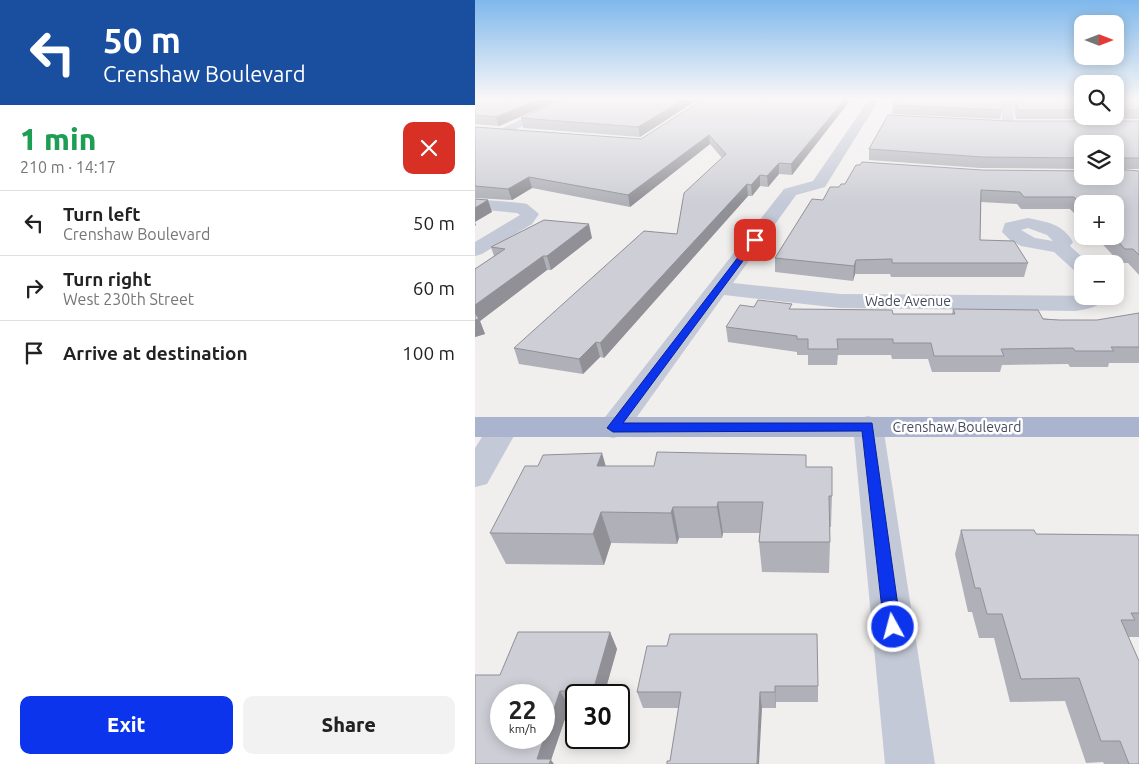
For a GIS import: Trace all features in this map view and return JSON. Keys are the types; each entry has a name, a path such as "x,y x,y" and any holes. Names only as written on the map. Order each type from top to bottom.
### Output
{"main road":[{"name":"Crenshaw Boulevard","path":"489,427 1139,427"}],"street":[{"path":"524,134 529,134"},
{"path":"613,428 790,192 819,184 844,165 859,134"},
{"path":"475,204 521,208 530,214 526,220 475,250"},
{"path":"1059,247 1074,260"},
{"name":"Wade Avenue","path":"719,288 811,299 850,301 1074,304"},
{"path":"868,426 910,764"},
{"path":"475,476 489,427"}],"building":[{"path":"475,134 567,134 641,139 649,134 816,134 791,164 779,163 767,176 760,175 751,185 747,184 600,343 596,342 579,359 514,348 644,231 677,234 684,193 726,154 709,135 628,195 529,177 508,189 475,186"},
{"path":"878,134 1139,134 1139,158 1124,158 1124,135 1074,135 1074,158 982,157 869,149"},
{"path":"862,162 982,170 1074,171 1074,185 1124,185 1124,170 1139,171 1139,255 1133,249 1125,249 1121,245 1124,245 1124,195 1024,197 1020,192 981,190 980,240 1014,241 1028,263 892,263 892,259 856,260 854,266 775,258 812,199 823,200 830,187 839,187 841,184 845,184 856,165 860,165"},
{"path":"475,199 488,200 475,208"},
{"path":"544,220 589,224 547,256 543,256 475,305 475,269 505,249 491,247"},
{"path":"758,300 792,304 789,309 892,310 893,314 955,314 953,309 1038,310 1043,319 1059,320 1097,320 1139,313 1139,347 1111,347 1114,351 1075,351 1073,348 1001,349 1004,356 934,356 931,343 893,343 893,339 837,339 838,349 808,349 808,339 797,339 797,336 726,327 740,305 754,307"},
{"path":"657,452 806,455 806,467 832,467 832,496 829,496 830,542 759,542 763,502 718,502 717,507 673,507 671,513 601,512 593,534 490,533 525,466 538,466 543,455 602,453 597,466 654,466"},
{"path":"961,530 1034,530 1036,534 1139,535 1139,613 1131,613 1135,620 1121,620 1139,661 1139,764 1129,764 1120,741 1101,741 1079,678 1021,679 1002,614 987,614 980,588 975,588"},
{"path":"518,632 610,632 595,684 565,684 565,691 560,691 555,706 555,684 490,684 490,749 540,749 537,759 551,759 549,764 475,764 475,675 500,675"},
{"path":"670,634 817,634 818,686 775,686 775,692 760,692 757,764 667,764 667,761 670,761 681,692 637,692 647,646 667,646"}],"route":[{"path":"755,240 613,428 868,426 893,627"}]}
